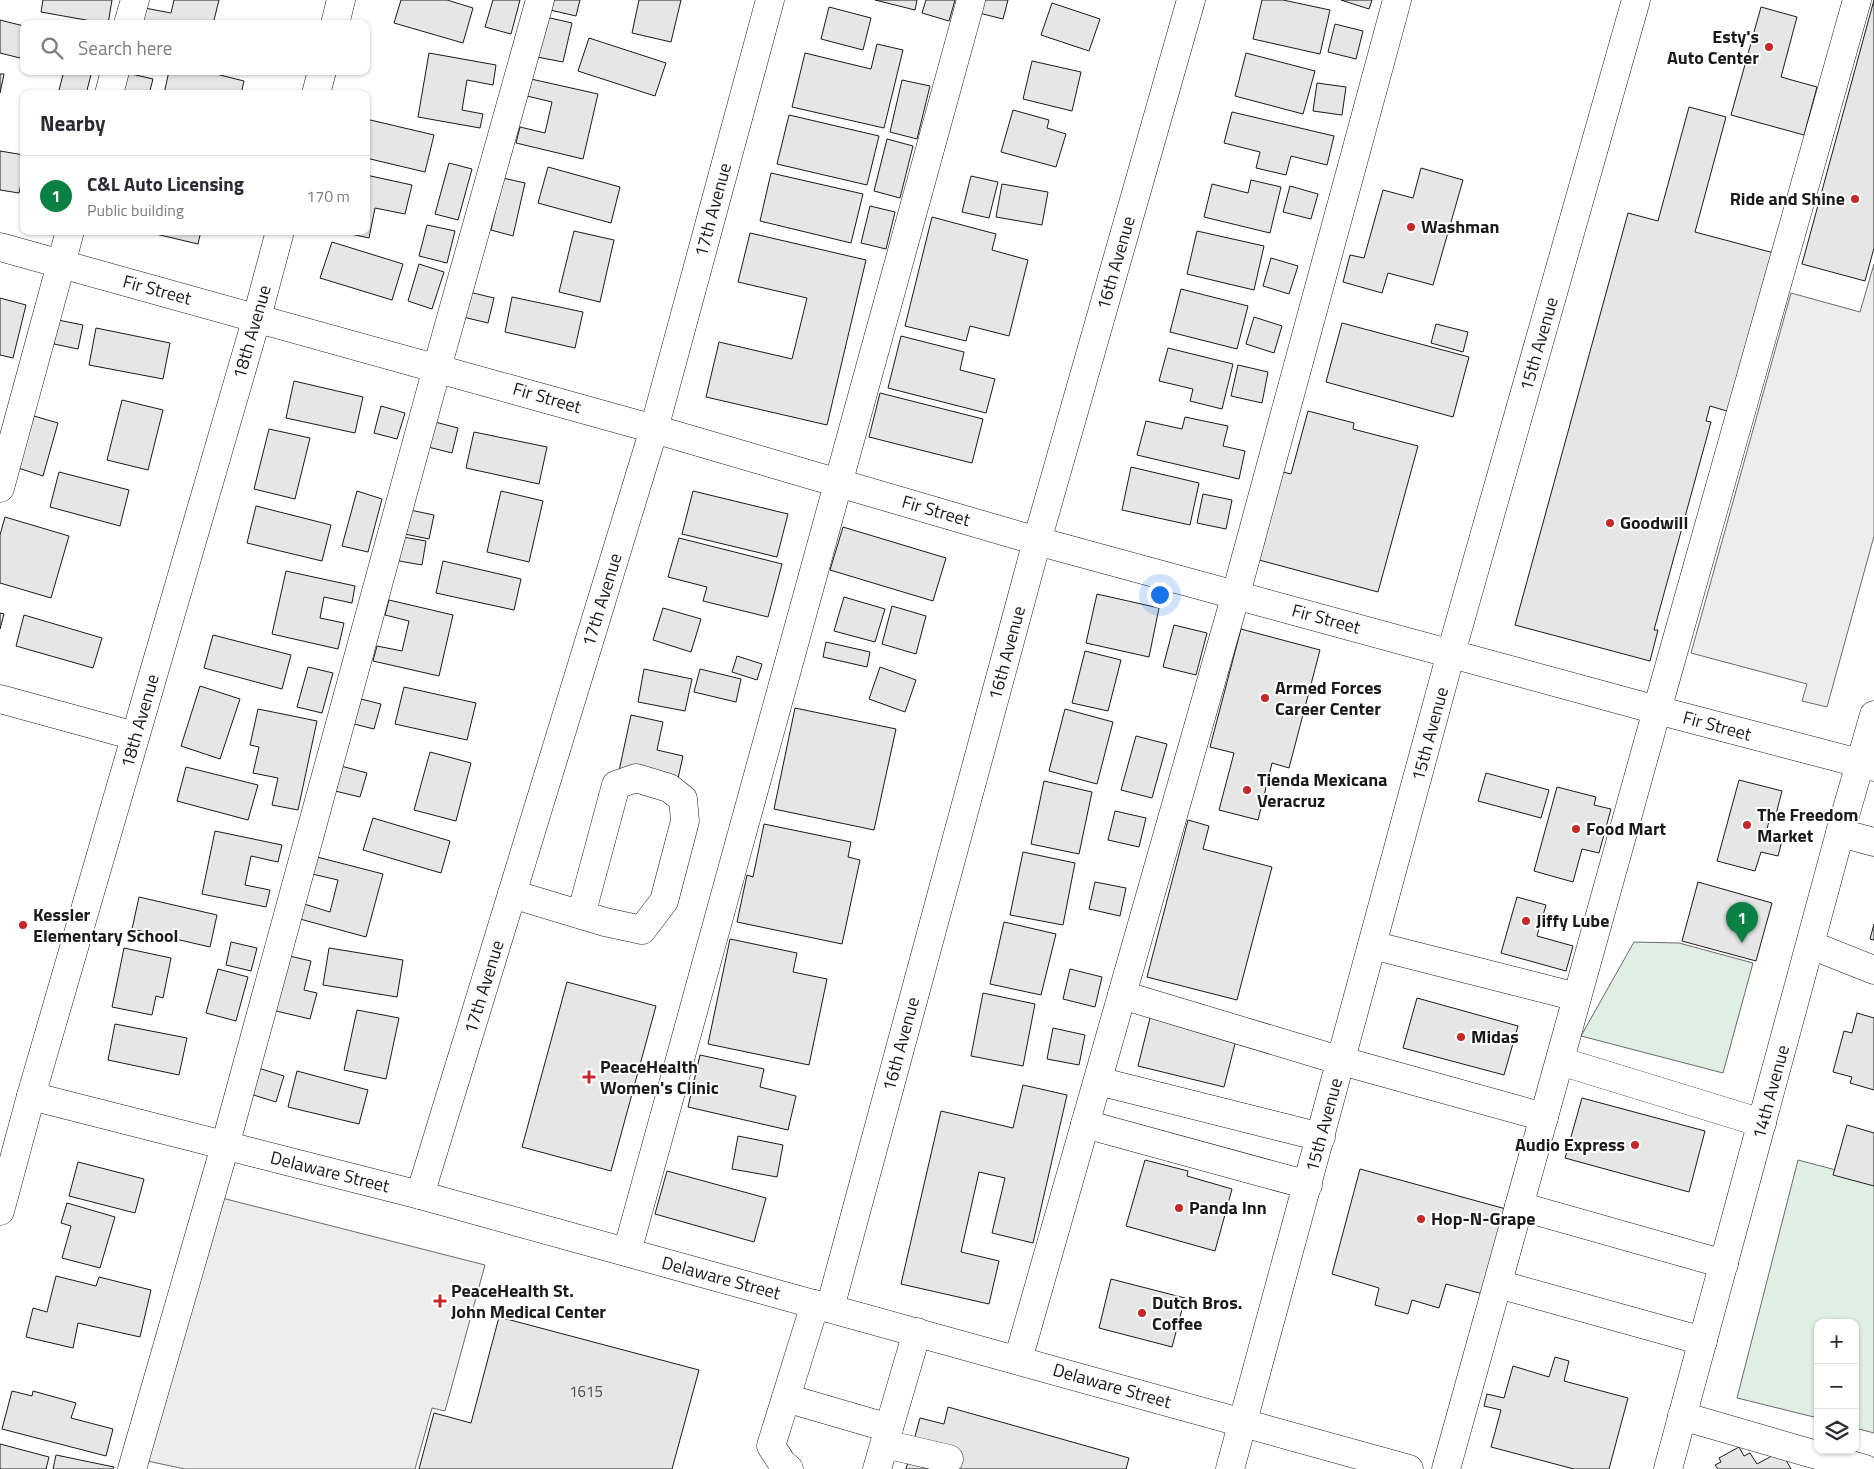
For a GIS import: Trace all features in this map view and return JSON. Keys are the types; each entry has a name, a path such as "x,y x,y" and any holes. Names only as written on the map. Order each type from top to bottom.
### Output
{"street":[{"path":"129,20 135,0"},
{"path":"336,20 341,0"},
{"path":"132,1469 225,1146 437,368 540,0"},
{"name":"17th Avenue","path":"420,1195 654,429 770,0"},
{"path":"627,1252 971,0"},
{"name":"16th Avenue","path":"789,1469 782,1464 771,1446 786,1398 822,1306 1191,0"},
{"path":"1018,1360 1236,594 1397,0"},
{"name":"15th Avenue","path":"1230,1469 1452,653 1636,0"},
{"path":"1446,1469 1857,0"},
{"path":"110,90 114,75"},
{"path":"317,90 321,75"},
{"path":"0,488 69,235"},
{"name":"18th Avenue","path":"0,1211 31,1096 257,317 279,235"},
{"name":"Fir Street","path":"0,247 654,429 1037,541 1657,710 1867,765"},
{"path":"0,698 136,736"},
{"name":"14th Avenue","path":"1668,1469 1840,833 1867,765 1874,715"},
{"path":"512,894 582,915 642,930 664,901 685,821 683,799 669,788 636,778 616,786 582,915"},
{"path":"1840,833 1874,842"},
{"path":"1372,945 1577,998"},
{"path":"1811,945 1874,970"},
{"path":"1122,995 1342,1061 1544,1117"},
{"path":"1560,1061 1762,1123"},
{"path":"1098,1081 1321,1137"},
{"name":"Delaware Street","path":"31,1096 420,1195 1409,1469"},
{"path":"1085,1124 1308,1185"},
{"path":"1519,1206 1724,1264"},
{"path":"1498,1284 1703,1341"},
{"path":"884,1447 917,1332"},
{"path":"786,1398 884,1447 949,1460"},
{"path":"1682,1416 1865,1469"}],"green space":[{"path":"1634,942 1679,943 1753,963 1723,1073 1581,1036"},
{"path":"1798,1160 1874,1180 1874,1433 1859,1429 1859,1319 1814,1319 1814,1417 1737,1398"}],"shaded area":[{"path":"1874,264 1874,536 1827,707 1802,701 1807,684 1691,653 1791,293 1860,312"},
{"path":"222,1198 485,1265 445,1411 432,1408 415,1469 185,1469 147,1461"}],"building":[{"path":"43,0 112,0 109,20 86,20 41,12"},
{"path":"174,0 219,0 214,20 142,20 145,8 171,13"},
{"path":"401,0 447,0 473,8 463,43 394,23"},
{"path":"493,0 520,0 511,34 485,27"},
{"path":"553,0 580,0 576,16 550,10"},
{"path":"639,0 681,0 671,42 632,33"},
{"path":"875,0 917,0 915,10"},
{"path":"926,0 955,0 949,21 922,13"},
{"path":"982,0 1008,0 1003,19 979,13"},
{"path":"1262,0 1283,0 1330,10 1320,54 1253,39"},
{"path":"1341,0 1372,0 1369,9"},
{"path":"1874,0 1874,248 1865,281 1802,264"},
{"path":"1052,3 1100,19 1089,51 1041,35"},
{"path":"829,7 871,18 863,50 821,39"},
{"name":"Esty's Auto Center","path":"1761,7 1797,17 1781,77 1817,87 1804,135 1731,115"},
{"path":"546,17 572,23 563,62 537,57"},
{"path":"0,20 20,25 20,58 0,53"},
{"path":"1335,24 1363,31 1356,59 1328,52"},
{"path":"589,38 666,63 655,96 578,71"},
{"path":"877,44 903,50 884,128 792,107 805,53 871,69"},
{"path":"429,53 496,65 493,85 467,80 462,110 483,114 480,128 418,117"},
{"path":"1246,53 1315,71 1303,114 1235,96"},
{"path":"1032,61 1081,72 1072,111 1023,99"},
{"path":"0,74 4,74 0,93"},
{"path":"63,75 91,75 87,90 59,90"},
{"path":"126,75 153,79 150,90 122,90"},
{"path":"168,75 220,75 244,81 242,90 165,90"},
{"path":"531,79 598,94 583,159 516,143 520,127 545,133 552,102 527,96"},
{"path":"902,80 930,86 917,139 890,132"},
{"path":"1317,83 1346,87 1342,115 1313,111"},
{"path":"1689,107 1726,117 1695,232 1774,253 1730,412 1710,406 1706,421 1711,422 1654,630 1658,630 1650,661 1515,625 1628,213 1658,221"},
{"path":"1013,110 1049,120 1047,128 1066,134 1056,167 1001,152"},
{"path":"1232,112 1334,136 1327,165 1291,156 1286,175 1256,168 1260,152 1224,143"},
{"path":"789,115 879,136 867,185 777,164"},
{"path":"370,120 434,135 425,172 370,159"},
{"path":"887,139 913,146 900,198 874,191"},
{"path":"0,151 20,154 19,193 0,190"},
{"path":"449,163 472,169 458,220 435,214"},
{"path":"548,167 620,187 611,223 538,203"},
{"name":"Washman","path":"1421,168 1463,180 1433,285 1388,273 1382,293 1343,282 1350,255 1364,258 1383,190 1413,198"},
{"path":"771,173 863,194 851,243 760,221"},
{"path":"370,176 412,185 405,214 375,208 370,233"},
{"path":"971,176 998,182 989,218 962,212"},
{"path":"503,178 525,183 513,236 491,230"},
{"path":"1251,180 1281,187 1270,233 1204,217 1212,184 1248,193"},
{"path":"1002,184 1048,192 1042,225 996,217"},
{"path":"1290,186 1318,194 1311,219 1283,212"},
{"path":"870,206 895,212 886,249 861,243"},
{"path":"932,217 996,234 992,250 1028,260 1009,336 970,326 966,341 905,326"},
{"path":"427,225 455,231 447,263 419,256"},
{"path":"574,231 614,240 600,302 559,292"},
{"path":"1197,231 1264,246 1254,290 1187,274"},
{"path":"750,233 866,260 827,425 706,397 719,342 792,359 807,298 738,282"},
{"path":"160,235 200,235 198,244"},
{"path":"355,235 370,235 369,238"},
{"path":"332,242 403,264 392,300 320,278"},
{"path":"1271,258 1298,266 1289,294 1263,286"},
{"path":"419,264 444,272 432,309 408,301"},
{"path":"1181,289 1248,306 1237,349 1170,332"},
{"path":"469,292 494,298 488,323 463,317"},
{"path":"512,297 583,312 575,348 505,332"},
{"path":"0,298 26,305 13,358 0,355"},
{"path":"1254,317 1282,326 1274,353 1246,344"},
{"path":"58,320 83,325 78,349 54,344"},
{"path":"1342,323 1469,357 1453,417 1326,382"},
{"path":"1436,324 1468,332 1463,352 1431,343"},
{"path":"96,328 170,343 163,379 89,365"},
{"path":"901,336 964,352 960,370 995,379 986,413 888,388"},
{"path":"1168,348 1233,364 1222,409 1190,401 1193,389 1159,381"},
{"path":"1238,365 1268,372 1262,403 1231,396"},
{"path":"294,381 363,397 355,433 286,418"},
{"path":"880,393 983,419 972,463 869,437"},
{"path":"122,400 163,410 148,470 107,460"},
{"path":"381,406 405,413 397,439 374,433"},
{"path":"1308,411 1354,423 1353,429 1418,446 1378,592 1259,560 1283,472 1291,474"},
{"path":"34,416 58,423 43,476 18,468"},
{"path":"1185,417 1228,426 1223,446 1245,451 1239,479 1137,455 1146,421 1182,429"},
{"path":"435,422 458,428 452,453 428,447"},
{"path":"269,429 310,438 295,499 254,489"},
{"path":"474,432 547,447 539,484 466,468"},
{"path":"1131,467 1199,483 1190,525 1122,510"},
{"path":"59,472 129,490 120,526 50,507"},
{"path":"357,491 382,499 368,552 342,546"},
{"path":"501,491 543,501 529,562 487,552"},
{"path":"693,491 788,514 777,557 682,534"},
{"path":"1203,494 1232,500 1226,529 1197,523"},
{"path":"256,506 331,525 322,561 247,543"},
{"path":"410,510 434,515 429,539 405,534"},
{"path":"5,517 69,536 51,598 0,583 0,535"},
{"path":"843,527 946,558 933,601 830,570"},
{"path":"403,537 426,541 422,565 399,561"},
{"path":"679,538 782,564 768,617 703,601 707,587 668,577"},
{"path":"443,561 521,579 514,610 436,593"},
{"path":"286,571 355,586 352,603 324,597 320,618 344,623 338,649 272,634"},
{"path":"1097,594 1159,608 1149,657 1086,643"},
{"path":"844,597 885,609 875,642 834,631"},
{"path":"389,600 453,615 439,676 373,661 377,646 402,651 409,621 385,615"},
{"path":"892,606 926,616 916,654 882,644"},
{"path":"663,608 701,619 691,652 653,640"},
{"path":"0,613 4,614 0,629"},
{"path":"24,615 102,638 93,668 16,646"},
{"path":"1174,625 1207,633 1196,675 1163,667"},
{"name":"Armed Forces Career Center","path":"1241,629 1320,650 1289,768 1272,763 1258,820 1219,810 1234,753 1210,747"},
{"path":"213,635 291,655 282,689 204,668"},
{"path":"826,642 870,652 867,667 823,657"},
{"path":"1085,651 1121,660 1108,711 1072,703"},
{"path":"737,656 762,664 757,680 732,672"},
{"path":"308,667 333,673 322,713 297,707"},
{"path":"880,667 916,680 905,712 869,699"},
{"path":"644,669 692,679 685,711 638,702"},
{"path":"700,669 741,679 736,702 694,692"},
{"path":"200,686 240,699 220,759 181,746"},
{"path":"404,687 476,703 467,740 395,724"},
{"path":"361,699 381,704 374,729 354,724"},
{"path":"795,708 896,729 874,830 774,809"},
{"path":"258,709 317,721 298,810 272,805 278,778 253,773 259,747 250,745"},
{"path":"1065,709 1113,722 1097,784 1049,771"},
{"path":"631,715 663,722 657,750 683,756 677,783 619,771"},
{"path":"1136,736 1167,744 1152,798 1121,790"},
{"path":"430,752 471,763 456,821 414,810"},
{"path":"341,766 367,773 360,797 335,791"},
{"path":"186,767 258,785 248,820 177,801"},
{"path":"1486,773 1549,790 1541,818 1478,801"},
{"name":"The Freedom Market","path":"1739,780 1782,791 1775,818 1770,817 1766,833 1783,837 1778,856 1761,852 1755,871 1717,861"},
{"path":"1044,781 1092,792 1079,854 1031,844"},
{"name":"Food Mart","path":"1557,787 1596,797 1594,805 1611,809 1599,853 1582,849 1573,882 1534,871"},
{"path":"1115,811 1146,818 1139,847 1108,840"},
{"path":"373,818 450,841 441,873 363,850"},
{"path":"1188,820 1209,826 1203,849 1272,867 1237,1000 1147,977"},
{"path":"764,824 851,842 848,857 860,860 842,944 737,922 747,875 753,877"},
{"path":"215,831 282,845 278,862 251,856 245,885 270,890 266,907 202,894"},
{"path":"1023,852 1075,863 1063,925 1010,915"},
{"path":"317,857 383,874 366,937 300,919 304,904 330,912 338,880 312,874"},
{"path":"1095,882 1126,888 1120,916 1089,909"},
{"path":"1698,882 1772,903 1756,961 1682,941"},
{"path":"139,897 217,915 210,947 132,929"},
{"name":"Jiffy Lube","path":"1517,897 1546,905 1537,936 1573,946 1566,971 1501,953"},
{"path":"1004,922 1056,934 1041,995 990,984"},
{"path":"1874,924 1874,940 1870,939"},
{"path":"730,939 797,953 793,972 827,979 809,1065 708,1044"},
{"path":"231,942 257,948 251,971 226,965"},
{"path":"124,948 171,958 163,998 156,996 152,1015 112,1007"},
{"path":"329,948 403,960 397,997 323,985"},
{"path":"285,955 311,961 304,990 317,993 310,1019 272,1010"},
{"path":"218,969 248,977 236,1021 206,1013"},
{"path":"1070,969 1102,977 1095,1007 1063,999"},
{"name":"PeaceHealth Women's Clinic","path":"567,982 656,1006 611,1171 522,1147"},
{"path":"983,993 1035,1004 1023,1066 971,1056"},
{"name":"Midas","path":"1417,998 1518,1026 1504,1075 1403,1048"},
{"path":"357,1010 399,1018 386,1079 344,1070"},
{"path":"1857,1013 1874,1018 1874,1090 1850,1083 1852,1077 1833,1072 1844,1031 1852,1033"},
{"path":"1151,1014 1237,1036 1224,1087 1138,1066"},
{"path":"115,1024 187,1038 179,1075 108,1060"},
{"path":"1053,1028 1085,1035 1079,1065 1047,1059"},
{"path":"700,1055 764,1069 760,1087 796,1096 788,1130 688,1107"},
{"path":"255,1067 284,1076 276,1102 247,1093"},
{"path":"297,1071 368,1090 359,1124 288,1107"},
{"path":"1023,1085 1067,1095 1033,1243 992,1233 1005,1178 979,1172 961,1252 999,1261 989,1304 901,1284 941,1111 1013,1128"},
{"name":"Audio Express","path":"1582,1098 1705,1131 1689,1192 1565,1158"},
{"path":"1847,1125 1874,1133 1874,1186 1833,1175"},
{"path":"738,1136 783,1145 777,1177 732,1169"},
{"name":"Panda Inn","path":"1145,1160 1188,1171 1187,1176 1232,1189 1215,1251 1126,1226"},
{"path":"78,1162 144,1179 135,1213 69,1196"},
{"path":"1360,1169 1506,1209 1483,1294 1446,1284 1439,1308 1412,1300 1408,1314 1375,1305 1379,1288 1332,1274"},
{"path":"667,1171 766,1198 754,1242 655,1214"},
{"path":"67,1203 115,1217 100,1268 62,1258 71,1226 61,1223"},
{"path":"56,1276 96,1286 99,1277 151,1290 140,1337 78,1323 73,1348 26,1337 33,1308 47,1312"},
{"name":"Dutch Bros. Coffee","path":"1111,1279 1185,1298 1172,1347 1099,1328"},
{"path":"499,1317 699,1370 672,1469 419,1469 434,1413 471,1423"},
{"path":"1555,1357 1569,1361 1564,1381 1628,1398 1609,1469 1574,1469 1491,1447 1501,1410 1484,1406 1487,1394 1504,1398 1513,1366 1549,1377"},
{"path":"12,1391 32,1396 33,1391 76,1403 71,1418 113,1429 106,1456 2,1429"},
{"path":"948,1407 1129,1458 1126,1469 906,1469 920,1418 944,1424"},
{"path":"0,1444 49,1457 46,1469 0,1469"},
{"path":"1739,1447 1744,1456 1750,1453 1757,1464 1781,1451 1791,1469 1718,1469 1715,1465 1721,1462 1719,1458"},
{"path":"56,1455 114,1467 113,1469 53,1469"}],"place":[{"name":"Esty's Auto Center","path":"1769,47"},
{"name":"Ride and Shine","path":"1855,199"},
{"name":"Washman","path":"1411,227"},
{"name":"Goodwill","path":"1610,523"},
{"name":"Armed Forces Career Center","path":"1265,698"},
{"name":"Tienda Mexicana Veracruz","path":"1247,790"},
{"name":"The Freedom Market","path":"1747,825"},
{"name":"Food Mart","path":"1576,829"},
{"name":"Jiffy Lube","path":"1526,921"},
{"name":"Kessler Elementary School","path":"23,925"},
{"name":"C&L Auto Licensing","path":"1742,943"},
{"name":"Midas","path":"1461,1037"},
{"name":"PeaceHealth Women's Clinic","path":"589,1077"},
{"name":"Audio Express","path":"1635,1145"},
{"name":"Panda Inn","path":"1179,1208"},
{"name":"Hop-N-Grape","path":"1421,1219"},
{"name":"PeaceHealth St. John Medical Center","path":"440,1301"},
{"name":"Dutch Bros. Coffee","path":"1142,1313"}]}
